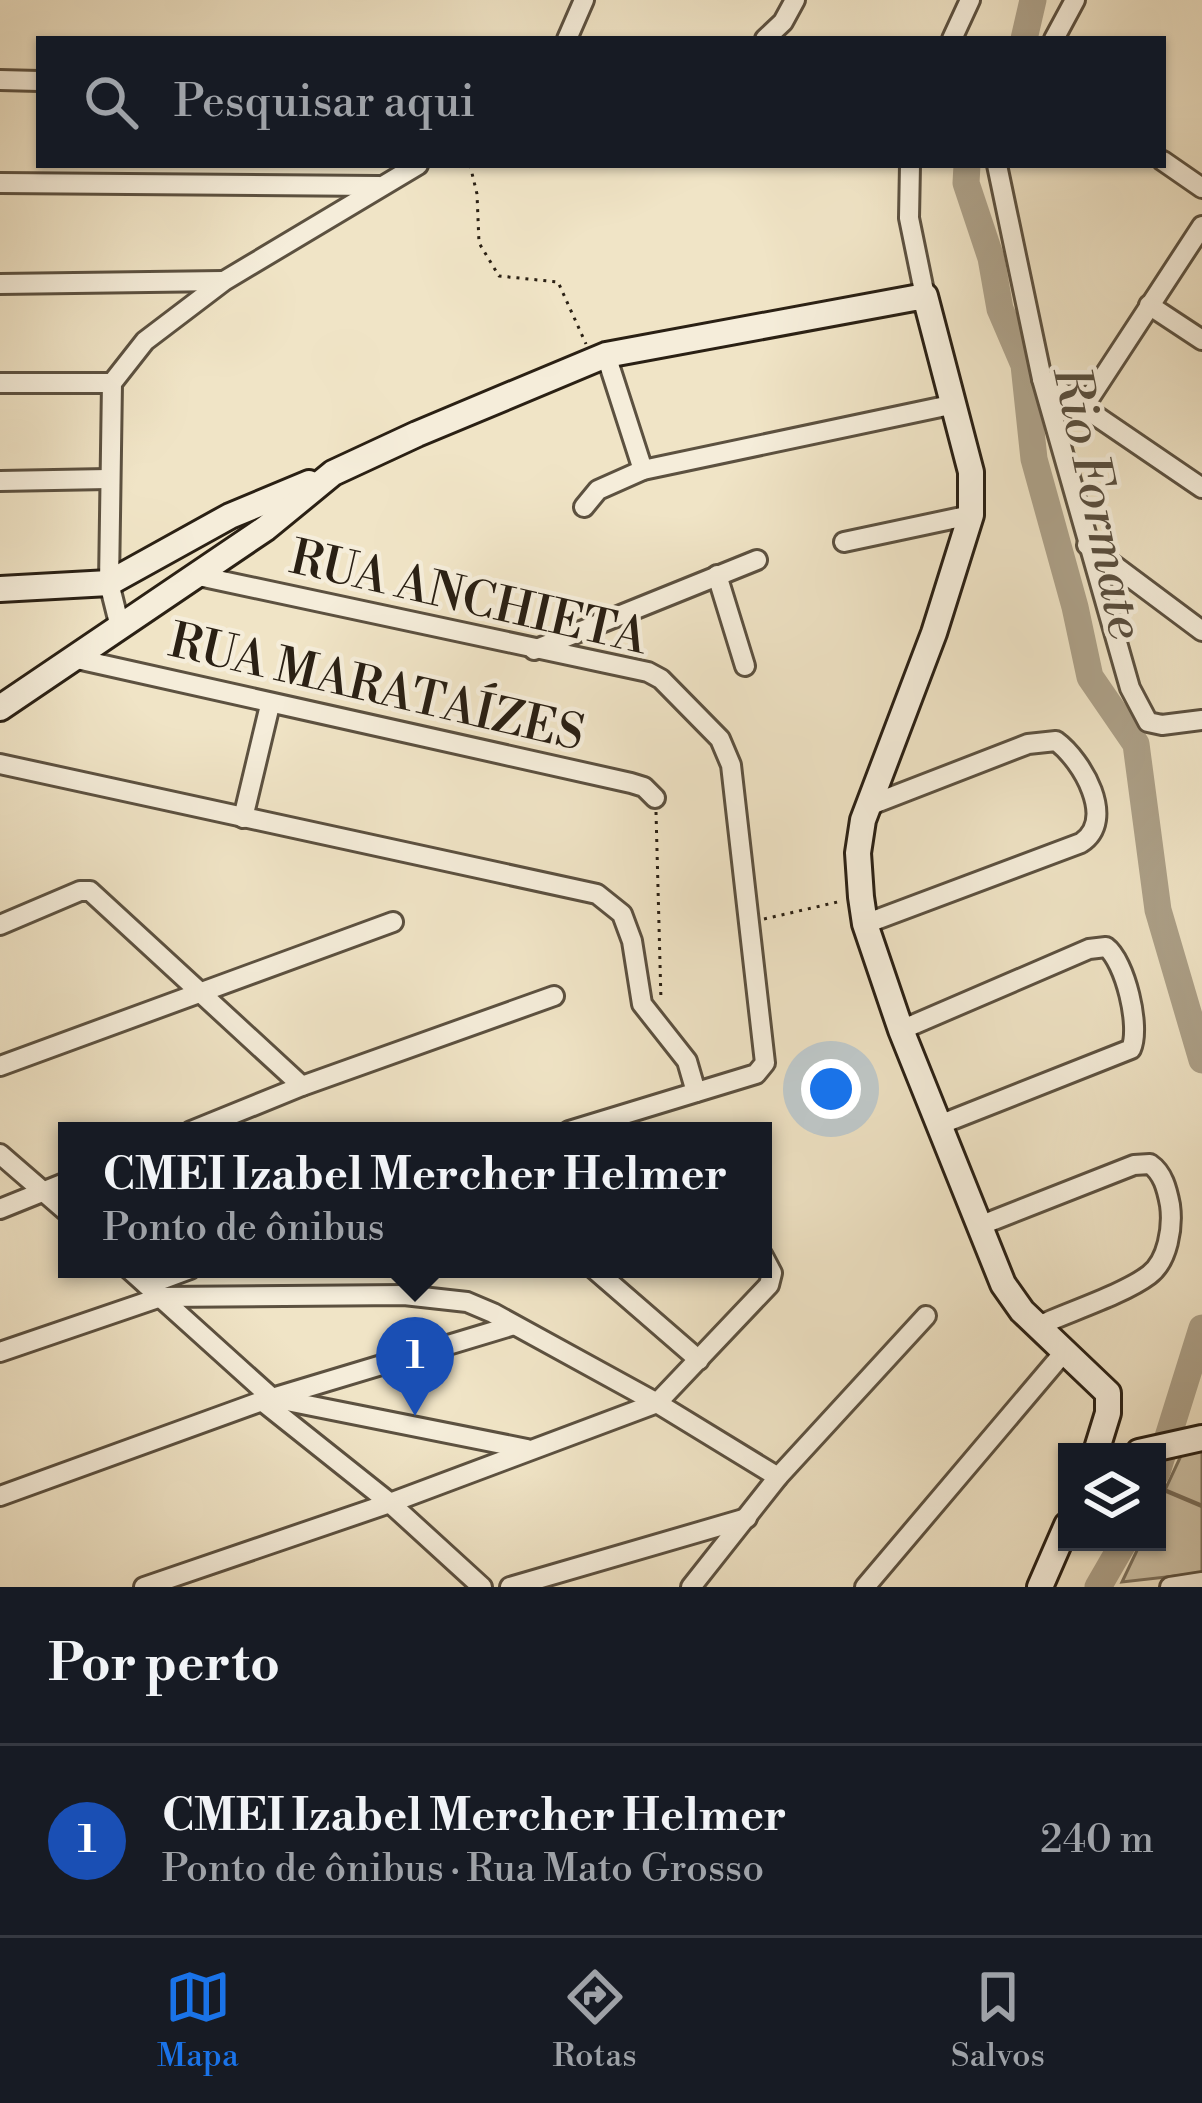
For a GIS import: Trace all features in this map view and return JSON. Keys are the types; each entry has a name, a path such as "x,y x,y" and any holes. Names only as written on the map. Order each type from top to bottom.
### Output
{"street":[{"path":"568,36 584,0"},
{"path":"768,36 784,22 795,0"},
{"path":"953,36 970,0"},
{"path":"1056,36 1076,0"},
{"path":"0,80 36,80"},
{"path":"1166,163 1202,188"},
{"path":"120,627 109,583 112,383 145,341 224,281 413,168"},
{"path":"910,168 910,218 925,296 971,472 971,515 934,633 868,806 858,854 861,897 865,924 901,1030 1003,1284 1022,1311 1108,1393 1108,1413 1099,1443"},
{"path":"999,168 1042,379 1130,688 1142,718 1155,725 1202,720"},
{"path":"0,183 102,173 380,186"},
{"path":"1083,407 1202,226"},
{"path":"0,284 224,281"},
{"path":"0,589 109,583 250,507 600,357 925,296"},
{"path":"1149,305 1202,340"},
{"path":"600,357 643,470"},
{"path":"1042,379 1202,488"},
{"path":"0,383 112,383"},
{"path":"584,507 598,490 643,470 955,404"},
{"path":"0,708 266,528 333,473"},
{"path":"0,481 109,479"},
{"path":"250,507 263,512 266,528"},
{"path":"844,542 971,515"},
{"path":"1087,545 1202,631"},
{"path":"534,650 758,560"},
{"name":"RUA ANCHIETA","path":"194,575 656,675 720,739 735,784 747,922 766,1055 763,1069 756,1074 696,1092"},
{"path":"717,575 745,666"},
{"name":"RUA MARATAÍZES","path":"77,659 631,783 655,798"},
{"path":"244,818 270,705"},
{"path":"865,924 1081,843 1094,832 1097,812 1077,760 1056,741 1042,741 868,806"},
{"path":"0,764 598,894 622,914 632,941 642,1004 687,1061 696,1092 597,1122"},
{"path":"0,925 86,890 94,893 302,1086"},
{"path":"0,1066 393,922"},
{"path":"901,1030 1090,950 1106,947 1116,955 1136,1022 1131,1049 939,1124"},
{"path":"213,1122 554,996"},
{"path":"619,1115 626,1122"},
{"path":"0,1154 58,1204"},
{"path":"980,1226 1141,1163 1156,1168 1161,1176 1171,1211 1158,1266 1138,1281 1038,1326"},
{"path":"0,1209 58,1186"},
{"path":"139,1278 267,1400 482,1587"},
{"path":"0,1352 154,1291 175,1278"},
{"path":"604,1278 699,1360"},
{"path":"144,1587 189,1579 657,1403 769,1285 769,1278"},
{"path":"154,1291 347,1293 467,1302 657,1403 778,1478"},
{"path":"692,1587 778,1478 926,1316"},
{"path":"0,1496 267,1400 511,1326"},
{"path":"865,1587 1065,1351"},
{"path":"267,1400 526,1449"},
{"path":"455,1434 466,1455 460,1476"},
{"path":"511,1587 747,1519"},
{"path":"1040,1587 1058,1546"},
{"path":"1170,1587 1202,1582"}],"path":[{"path":"471,168 479,243 499,276 558,282 600,357"},
{"path":"655,798 662,1027"},
{"path":"747,922 861,897"}],"shaded area":[{"path":"1202,1443 1202,1573 1122,1582 1137,1551 1166,1551 1166,1488 1186,1445"}],"waterway":[{"name":"Rio Formate","path":"1025,36 1033,0"},
{"name":"Rio Formate","path":"967,168 966,183 991,258 1000,309 1024,365 1034,459 1090,677 1136,744 1158,910 1202,1060"},
{"name":"Rio Formate","path":"1166,1443 1202,1328"},
{"path":"1166,1491 1202,1506"},
{"name":"Rio Formate","path":"1098,1587 1119,1551"}],"place":[{"name":"CMEI Izabel Mercher Helmer","path":"415,1416"}]}
